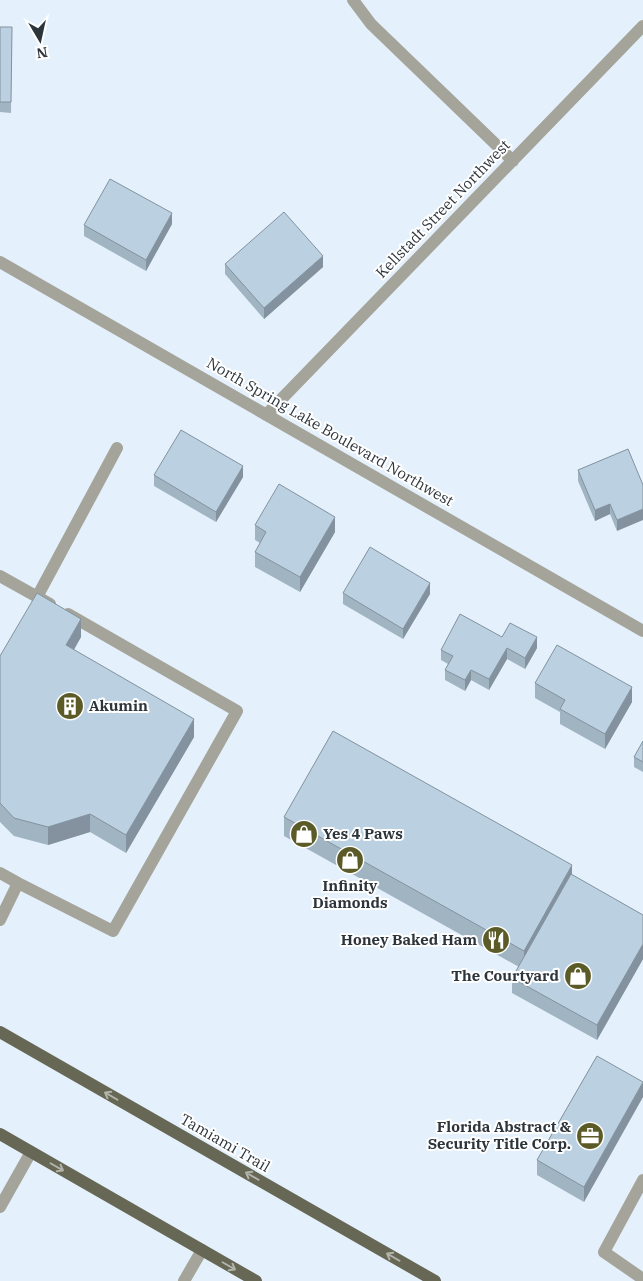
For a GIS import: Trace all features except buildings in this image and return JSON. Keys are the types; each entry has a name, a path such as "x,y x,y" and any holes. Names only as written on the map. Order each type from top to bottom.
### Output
{"main road":[{"name":"Tamiami Trail","path":"0,1032 435,1281"},
{"path":"0,1134 256,1281"}],"street":[{"path":"353,0 371,24 513,161"},
{"name":"Kellstadt Street Northwest","path":"266,415 643,26"},
{"name":"North Spring Lake Boulevard Northwest","path":"0,262 641,627"},
{"path":"37,597 117,448"},
{"path":"0,576 237,711 113,932 0,873"},
{"path":"0,920 18,884"},
{"path":"0,1207 31,1152"},
{"path":"643,1180 604,1252 643,1279"},
{"path":"184,1281 202,1250"}],"place":[{"name":"Akumin","path":"70,706"},
{"name":"Yes 4 Paws","path":"304,834"},
{"name":"Infinity Diamonds","path":"350,860"},
{"name":"Honey Baked Ham","path":"496,940"},
{"name":"The Courtyard","path":"578,976"},
{"name":"Florida Abstract & Security Title Corp.","path":"590,1136"}]}
